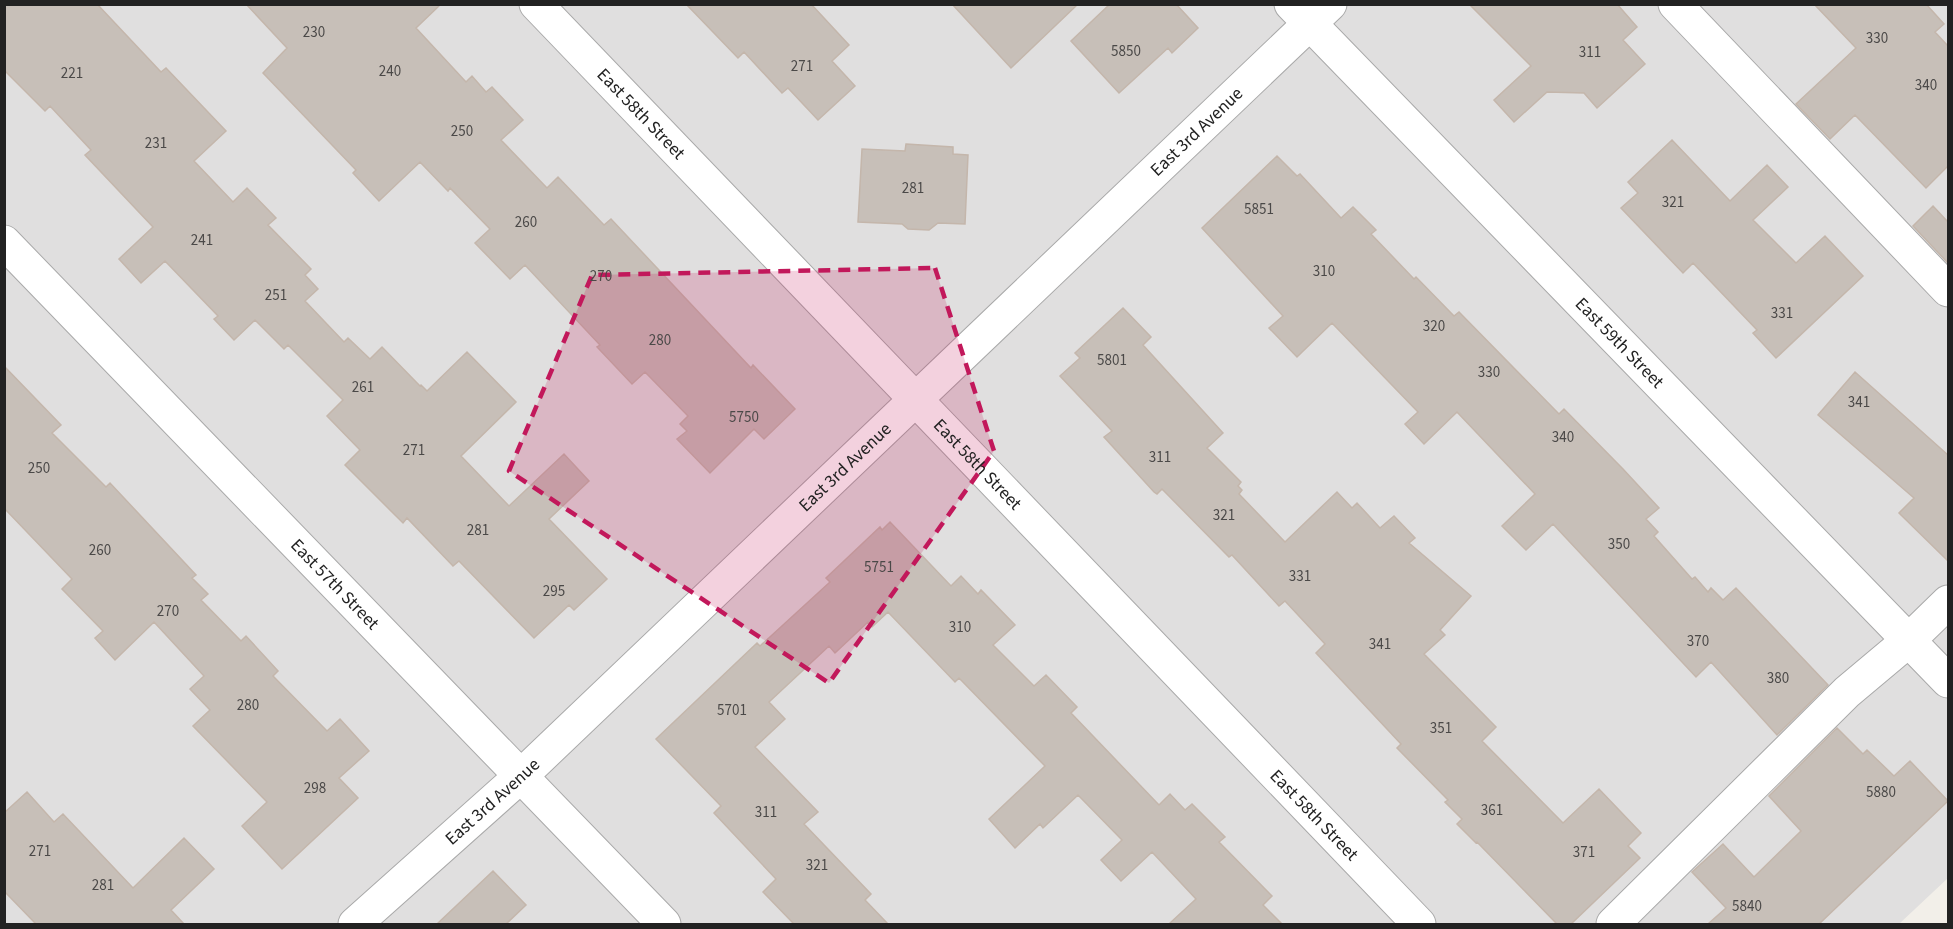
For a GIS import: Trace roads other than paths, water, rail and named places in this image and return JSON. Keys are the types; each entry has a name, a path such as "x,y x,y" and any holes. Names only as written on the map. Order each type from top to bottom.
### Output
{"street":[{"name":"East 58th Street","path":"536,4 1419,924"},
{"path":"1676,4 1948,290"},
{"name":"East 3rd Avenue","path":"355,924 522,775 915,401 1310,11"},
{"name":"East 59th Street","path":"1310,11 1948,681"},
{"name":"East 57th Street","path":"4,242 664,924"},
{"path":"1613,924 1847,692 1909,640 1948,602"}]}
